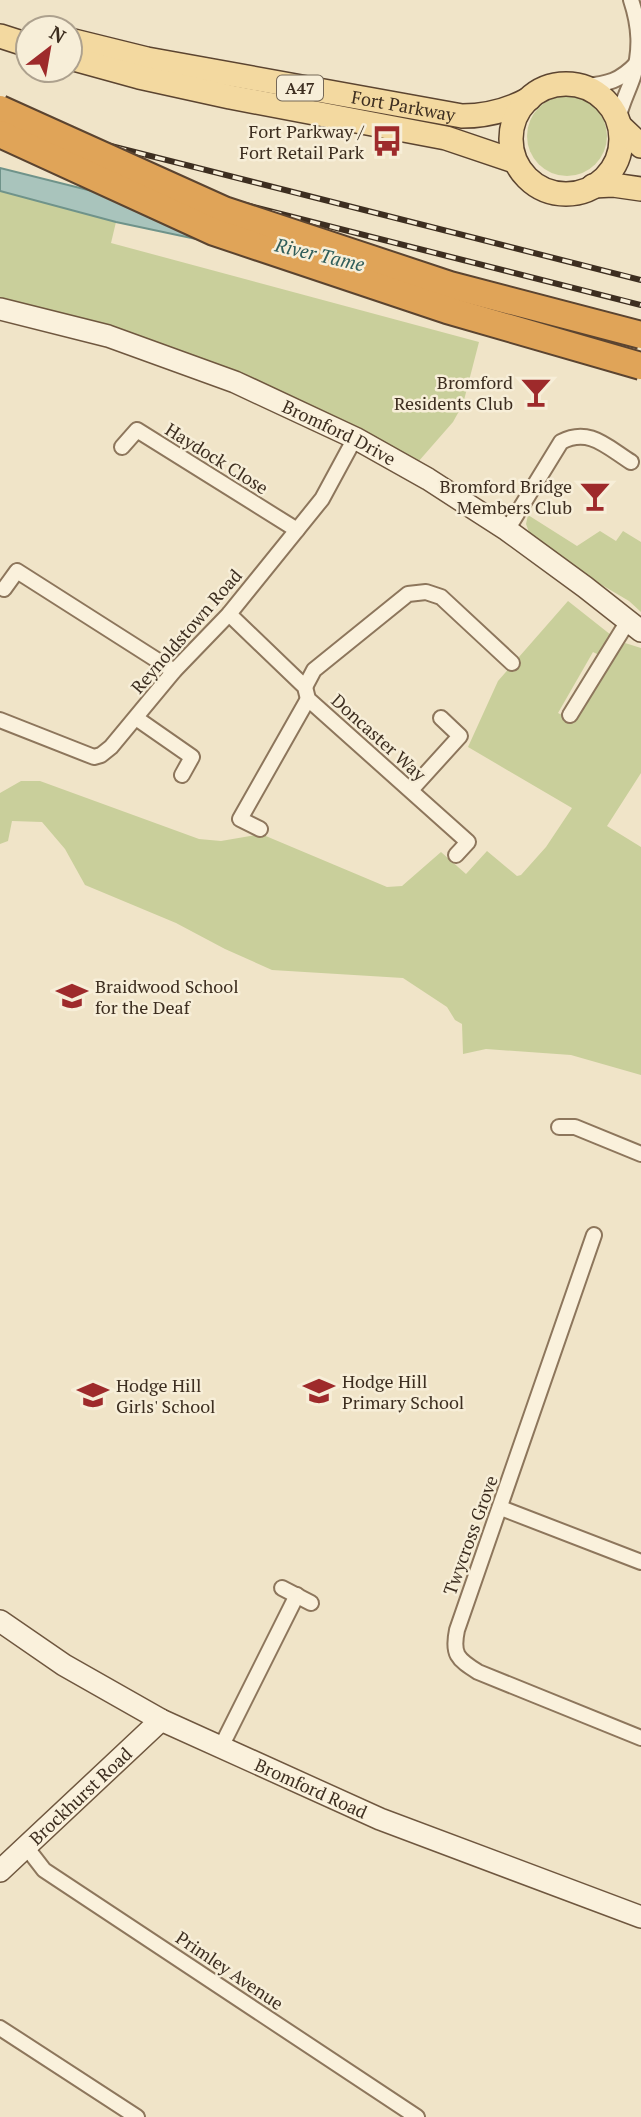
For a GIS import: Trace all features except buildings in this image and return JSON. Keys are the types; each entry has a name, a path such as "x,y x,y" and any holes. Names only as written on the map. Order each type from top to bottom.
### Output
{"highway":[{"path":"0,109 224,210 450,285 641,335"},
{"path":"0,134 214,232 447,310 641,366"}],"main road":[{"name":"Fort Parkway","path":"84,43 147,59 451,115 480,116 510,109 538,91 572,84 584,86"},
{"name":"Fort Parkway","path":"84,62 230,97 446,138 514,161 532,182 547,190 573,193 593,186 613,185 641,188"},
{"path":"584,86 609,103 619,122 641,146"},
{"path":"514,161 513,124 529,99"},
{"path":"593,186 604,178 616,163 621,141 619,122"}],"street":[{"path":"619,122 621,106 637,62 641,40 631,0"},
{"path":"584,86 607,84 625,74 637,62"},
{"name":"Bromford Drive","path":"0,309 108,336 235,382 355,438 428,479 507,530 634,626"},
{"name":"Haydock Close","path":"122,447 136,430 297,530"},
{"path":"507,530 561,442 574,435 589,436 631,462"},
{"name":"Reynoldstown Road","path":"0,720 94,757 101,755 111,747 174,671 229,614 322,499 355,438"},
{"path":"4,589 17,572 174,671"},
{"path":"260,829 240,819 306,693 314,670 408,594 426,592 441,597 512,663"},
{"name":"Doncaster Way","path":"229,614 306,693 468,842 456,855"},
{"path":"570,715 634,626"},
{"path":"136,718 192,757 182,775"},
{"path":"411,790 460,736 440,718"},
{"path":"559,1127 575,1127 641,1154"},
{"name":"Twycross Grove","path":"594,1236 457,1630 454,1646 459,1658 478,1672 641,1738"},
{"path":"501,1508 641,1562"},
{"path":"282,1588 311,1603"},
{"path":"221,1747 297,1595"},
{"name":"Bromford Road","path":"0,1621 64,1665 161,1720 380,1819 641,1917"},
{"name":"Brockhurst Road","path":"0,1871 161,1720"},
{"name":"Primley Avenue","path":"27,1848 44,1870 417,2117"},
{"path":"0,2028 136,2117"}],"green space":[{"path":"567,96 582,99 595,108 604,121 607,136 604,151 595,164 582,173 567,176 552,173 539,164 530,151 527,136 530,121 539,108 552,99"},
{"path":"0,191 116,222 111,243 479,342 463,404 453,422 418,462 245,374 107,324 0,304"},
{"path":"528,515 577,546 600,531 616,541 623,531 641,542 641,612 629,601 590,578 530,535 526,524"},
{"path":"568,601 611,635 599,655 593,652 558,713 570,719 625,643 641,648 641,773 607,826 641,847 641,1075 571,1055 486,1049 463,1054 462,1024 455,1020 447,1007 403,978 272,970 176,923 85,885 65,849 42,822 12,821 8,841 0,844 0,793 21,781 40,781 199,839 221,841 261,834 387,887 402,886 441,852 466,874 487,851 517,876 521,875 546,847 572,808 468,747 498,681"}],"water":[{"name":"River Tame","path":"0,168 641,321 641,337 116,222 0,191"}],"railway":[{"path":"0,118 641,280"},
{"path":"0,143 641,305"}],"place":[{"name":"Fort Parkway / Fort Retail Park","path":"387,141"},
{"name":"Bromford Residents Club","path":"536,392"},
{"name":"Bromford Bridge Members Club","path":"595,496"},
{"name":"Braidwood School for the Deaf","path":"72,996"},
{"name":"Hodge Hill Primary School","path":"319,1391"},
{"name":"Hodge Hill Girls' School","path":"93,1395"}]}
